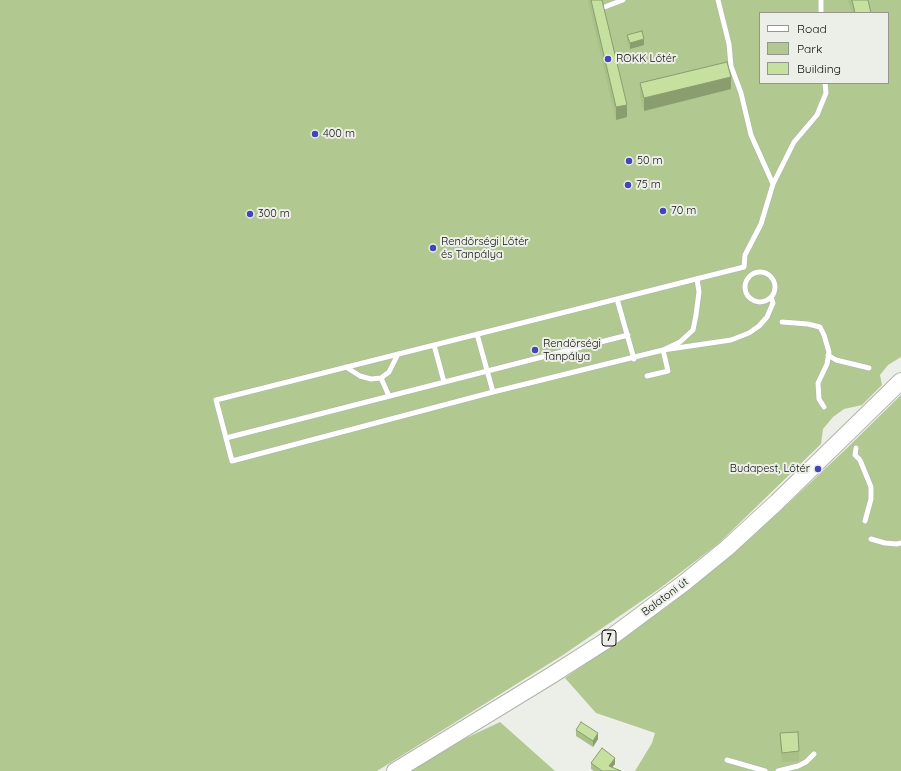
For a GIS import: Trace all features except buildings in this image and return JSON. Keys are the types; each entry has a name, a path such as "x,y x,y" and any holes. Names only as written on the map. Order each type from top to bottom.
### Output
{"main road":[{"name":"Balatoni út","path":"396,771 603,642 684,583 745,532 901,381"}],"lane":[{"path":"602,8 624,0"},
{"path":"718,0 729,44 731,66 741,93 751,135 773,184"},
{"path":"821,0 822,12"},
{"path":"750,275 744,267 745,255 761,224 773,184 794,142 817,115 826,93 825,84"},
{"path":"744,267 216,400 232,460 493,392 663,350 731,340 749,333 767,317 773,302 771,297"},
{"path":"756,272 763,272 770,275 774,280 775,287 774,294 771,297 763,302 756,302 750,299 744,287 746,280 750,275 756,272"},
{"path":"663,350 680,342 693,330 699,292 697,279"},
{"path":"617,299 634,358"},
{"path":"782,322 808,324 820,327 826,340 829,352 827,364 818,383 819,399 824,406"},
{"path":"478,334 493,392"},
{"path":"226,438 628,335"},
{"path":"434,345 444,382"},
{"path":"647,376 668,371 663,350"},
{"path":"346,367 366,378 381,378 389,372 398,354"},
{"path":"828,355 836,360 869,368"},
{"path":"381,378 389,396"},
{"path":"856,448 855,455 860,460 871,487 871,499 865,521"},
{"path":"871,539 885,543 901,543"},
{"path":"778,771 798,766 806,762 814,754"},
{"path":"727,760 765,771"}],"green space":[{"path":"0,0 901,0 901,357 888,365 880,375 882,385 862,405 844,409 833,417 823,429 821,444 719,543 659,589 563,655 377,771 0,771"},
{"path":"901,395 901,771 635,771 652,743 655,733 596,713 565,678 664,609 726,559 789,503"},
{"path":"500,722 555,771 410,771 464,739"}],"place":[{"name":"ROKK Lőtér","path":"608,59"},
{"name":"400 m","path":"315,134"},
{"name":"50 m","path":"629,161"},
{"name":"75 m","path":"628,185"},
{"name":"70 m","path":"663,211"},
{"name":"300 m","path":"250,214"},
{"name":"Rendőrségi Lőtér és Tanpálya","path":"433,248"},
{"name":"Rendőrségi Tanpálya","path":"535,350"},
{"name":"Budapest, Lőtér","path":"818,469"}]}
